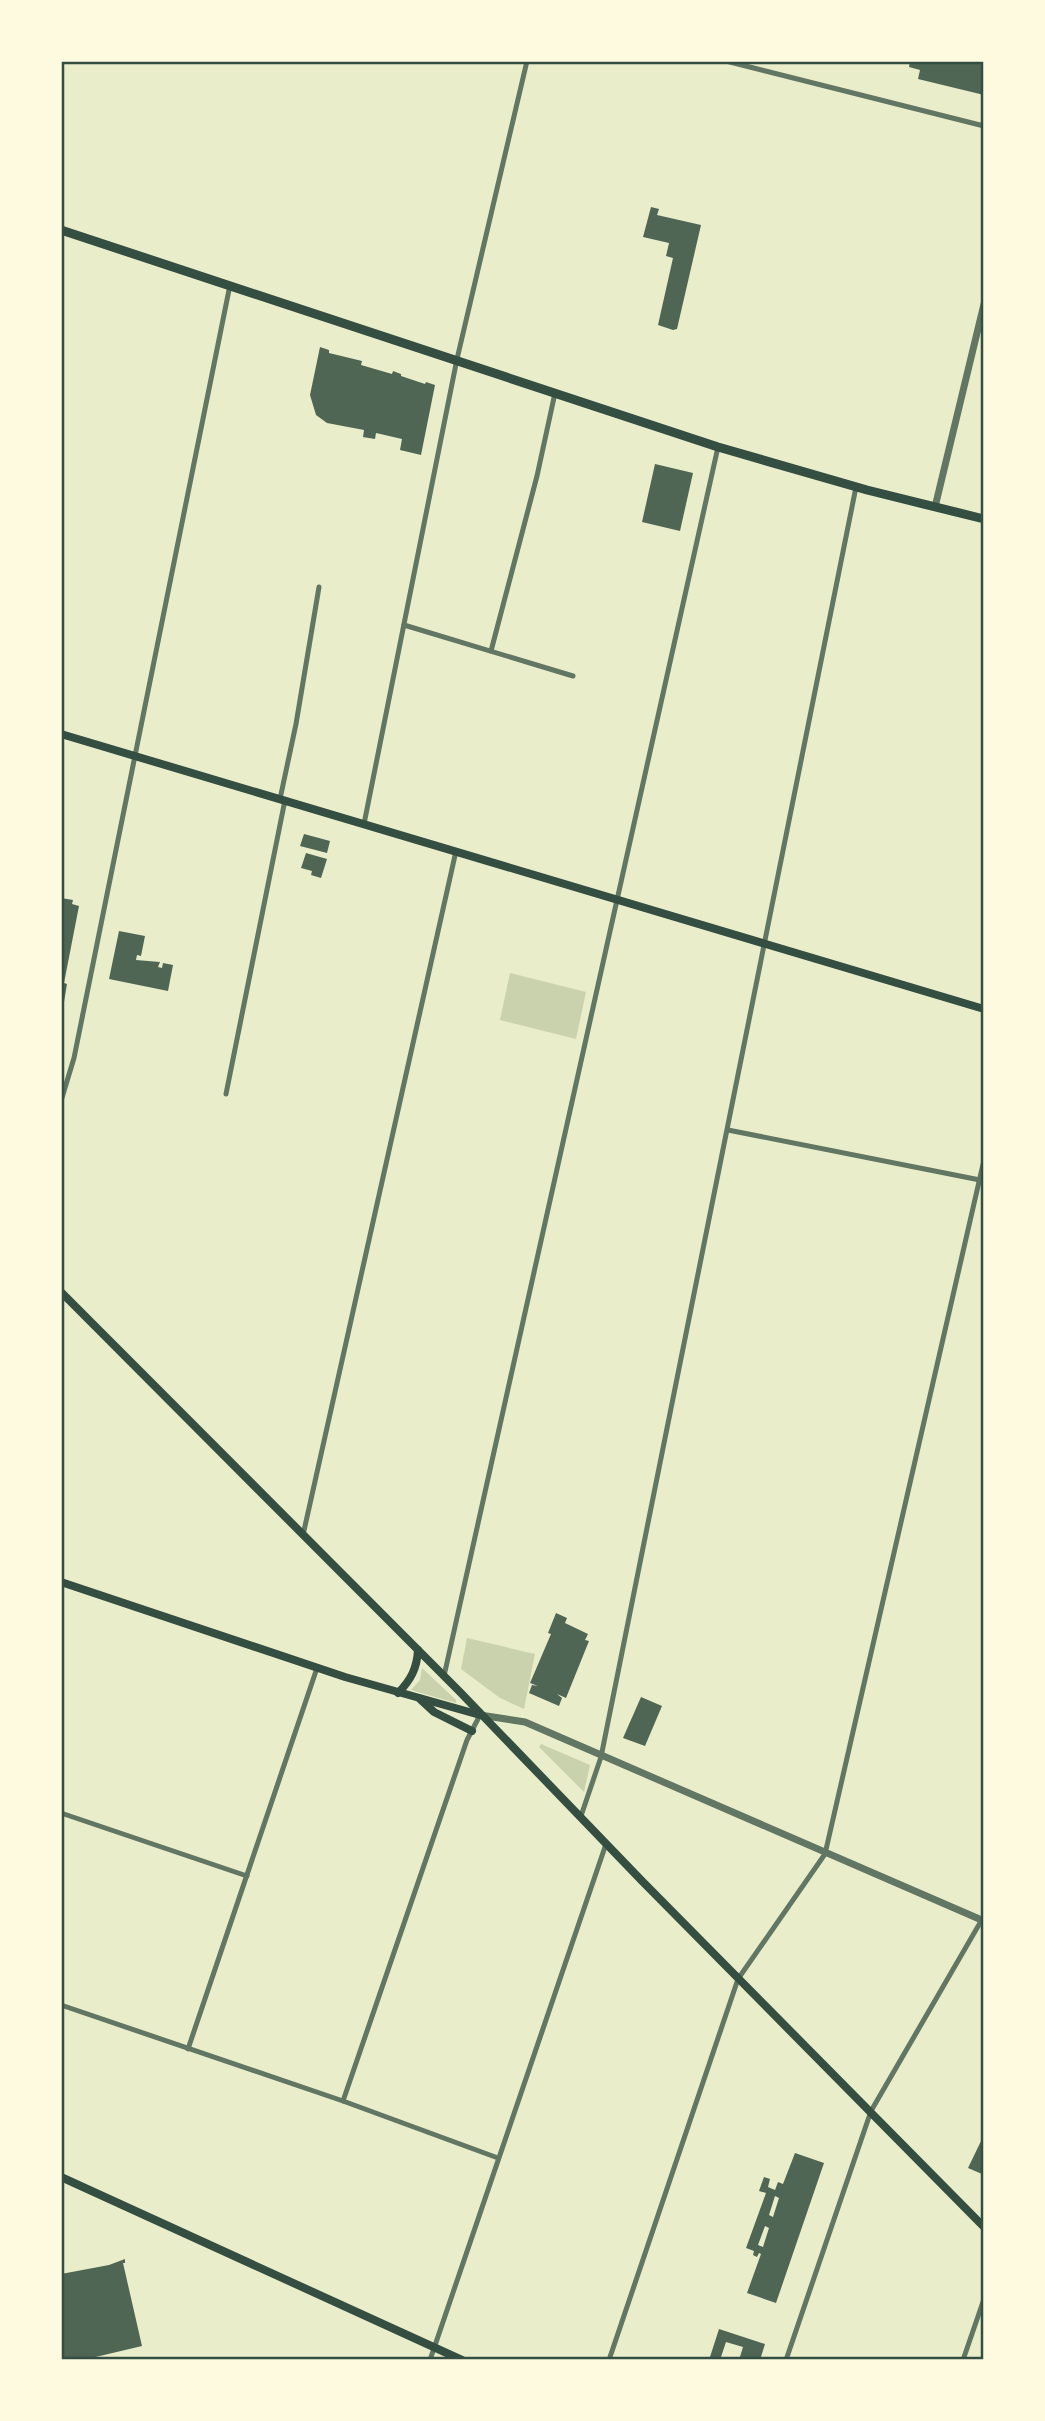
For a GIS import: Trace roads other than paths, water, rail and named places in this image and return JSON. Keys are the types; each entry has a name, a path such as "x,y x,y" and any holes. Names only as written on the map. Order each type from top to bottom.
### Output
{"main road":[{"path":"61,230 718,447 856,487 984,519"},
{"path":"61,734 984,1009"},
{"path":"61,1292 444,1676 738,1979 984,2227"},
{"path":"61,1582 317,1668 480,1715"},
{"path":"398,1693 408,1683 417,1666 418,1650"},
{"path":"420,1699 434,1712 472,1731"},
{"path":"61,2177 462,2360"}],"street":[{"path":"364,824 457,359 527,61"},
{"path":"726,61 984,126"},
{"path":"61,1101 74,1058 230,285"},
{"path":"935,507 984,304"},
{"path":"491,651 537,476 555,393"},
{"path":"444,1676 718,447"},
{"path":"581,1816 601,1757 856,487"},
{"path":"226,1094 296,724 318,587"},
{"path":"404,625 573,676"},
{"path":"303,1535 456,851"},
{"path":"728,1130 980,1180"},
{"path":"609,2360 738,1979 825,1854 984,1160"},
{"path":"188,2049 317,1668"},
{"path":"343,2101 472,1731 480,1715 525,1723 825,1854 983,1919 871,2111 786,2360"},
{"path":"61,1813 247,1876"},
{"path":"430,2360 606,1844"},
{"path":"61,2006 343,2101 498,2158"},
{"path":"963,2360 984,2299"}]}
